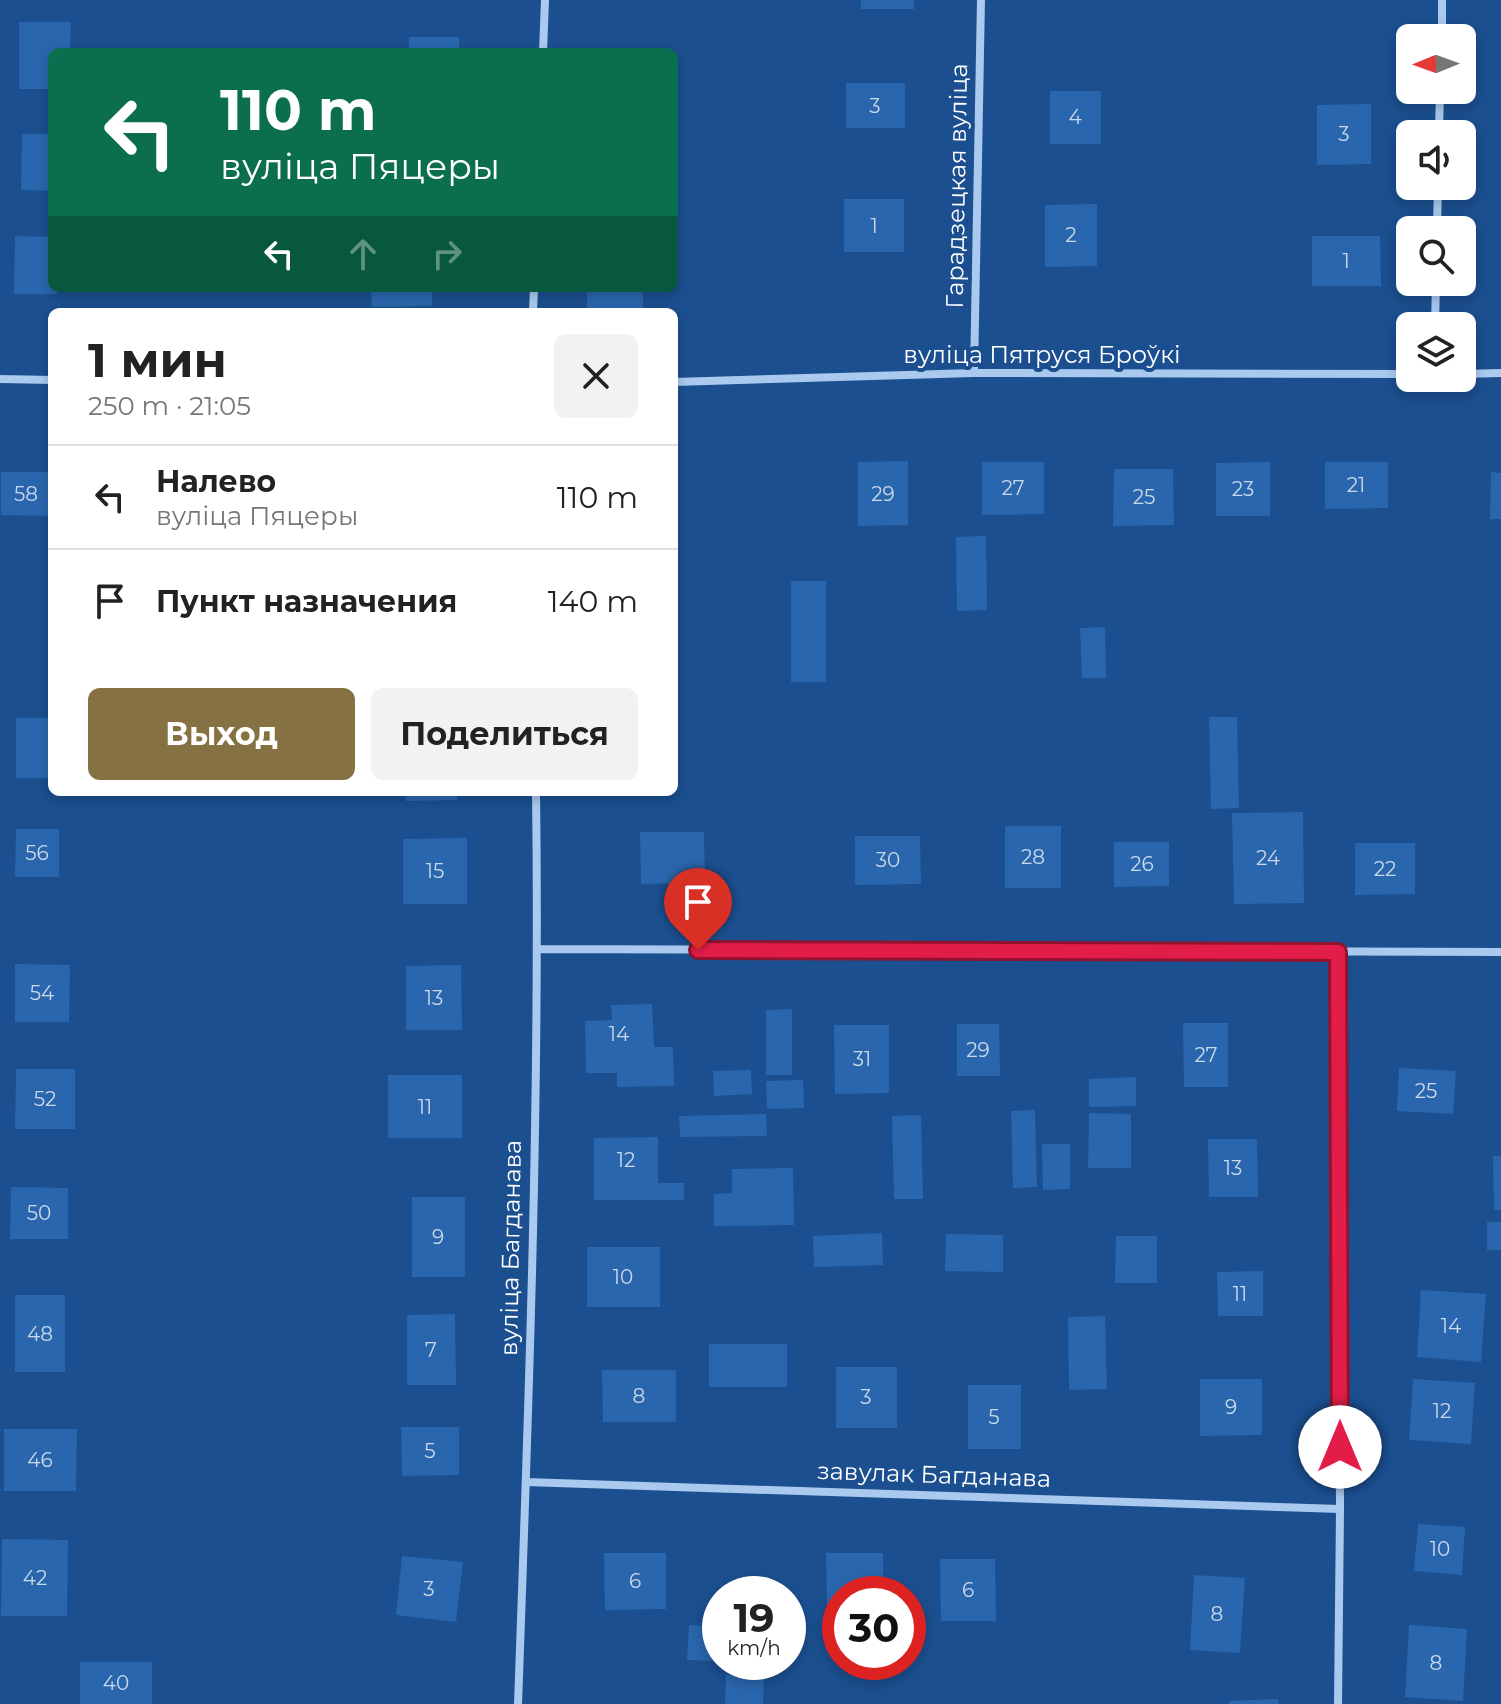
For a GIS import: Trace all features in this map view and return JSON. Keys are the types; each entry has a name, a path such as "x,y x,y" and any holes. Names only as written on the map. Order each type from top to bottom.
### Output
{"street":[{"path":"543,48 545,0"},
{"name":"Гарадзецкая вуліца","path":"974,373 981,0"},
{"path":"1442,0 1442,24"},
{"name":"вуліца Пятруся Броўкі","path":"678,382 974,373 1396,374"},
{"path":"1476,374 1501,373"},
{"path":"0,379 48,380"},
{"name":"вуліца Багданава","path":"518,1704 538,949 536,796"},
{"path":"538,949 1501,952"},
{"path":"1338,952 1338,1704"},
{"name":"завулак Багданава","path":"526,1482 1340,1509"}],"building":[{"path":"861,0 914,0 914,9 861,9"},
{"path":"19,22 71,22 70,48 48,48 48,89 19,89"},
{"path":"409,37 459,37 459,48 409,48"},
{"path":"846,83 905,83 905,128 846,128"},
{"path":"1050,91 1101,91 1101,144 1050,144"},
{"path":"1371,104 1371,164 1317,165 1317,105"},
{"path":"22,134 48,134 48,191 21,190"},
{"path":"844,199 904,199 904,252 844,252"},
{"path":"1097,204 1097,266 1045,267 1045,205"},
{"path":"15,236 48,237 48,292 57,294 14,294"},
{"path":"1312,236 1380,236 1381,286 1312,286"},
{"path":"371,292 432,292 432,306 372,307"},
{"path":"587,292 643,292 643,308 587,308"},
{"path":"908,461 908,525 858,526 858,462"},
{"path":"982,462 1044,462 1044,514 982,515"},
{"path":"1270,462 1270,516 1216,516 1216,463"},
{"path":"1325,462 1388,462 1388,508 1325,509"},
{"path":"1114,469 1173,469 1174,525 1113,526"},
{"path":"1,472 48,472 48,516 1,515"},
{"path":"1491,472 1501,473 1501,519 1490,519"},
{"path":"986,536 987,610 957,611 956,537"},
{"path":"791,581 826,581 826,682 791,682"},
{"path":"1105,627 1106,678 1082,678 1080,628"},
{"path":"1209,717 1237,717 1239,808 1211,809"},
{"path":"16,718 48,718 48,778 16,778"},
{"path":"405,796 457,796 457,800 406,801"},
{"path":"1303,812 1304,903 1234,904 1232,813"},
{"path":"1005,826 1061,826 1061,888 1005,888"},
{"path":"16,829 59,829 59,877 15,877"},
{"path":"640,832 704,832 705,883 641,884"},
{"path":"855,836 920,836 921,884 855,885"},
{"path":"467,838 467,904 403,904 403,839"},
{"path":"1114,842 1169,842 1169,886 1114,887"},
{"path":"1355,843 1415,843 1415,894 1355,895"},
{"path":"15,964 70,965 69,1022 15,1022"},
{"path":"461,965 462,1030 406,1030 406,966"},
{"path":"652,1004 654,1047 673,1047 674,1086 617,1087 617,1073 586,1073 585,1021 612,1020 611,1005"},
{"path":"792,1009 792,1075 766,1075 766,1010"},
{"path":"1183,1023 1228,1023 1228,1087 1184,1087"},
{"path":"957,1024 999,1024 1000,1076 957,1076"},
{"path":"834,1025 889,1025 889,1093 835,1094"},
{"path":"1399,1068 1456,1071 1453,1114 1397,1111"},
{"path":"16,1069 75,1069 75,1129 15,1129"},
{"path":"751,1070 752,1094 714,1096 713,1071"},
{"path":"388,1075 462,1075 462,1138 388,1138"},
{"path":"1136,1077 1136,1106 1089,1107 1089,1079"},
{"path":"803,1080 804,1108 767,1109 766,1081"},
{"path":"1035,1110 1037,1187 1013,1188 1011,1111"},
{"path":"1089,1113 1131,1114 1131,1168 1088,1168"},
{"path":"766,1114 767,1136 680,1137 679,1116"},
{"path":"921,1115 923,1199 894,1199 892,1116"},
{"path":"658,1137 658,1183 684,1183 684,1200 594,1200 594,1138"},
{"path":"1208,1139 1257,1139 1258,1197 1209,1197"},
{"path":"1042,1144 1070,1144 1070,1189 1043,1190"},
{"path":"1493,1156 1501,1156 1501,1210 1494,1210"},
{"path":"793,1168 794,1225 714,1226 714,1194 732,1193 732,1169"},
{"path":"11,1187 68,1188 68,1239 10,1239"},
{"path":"412,1197 465,1197 465,1277 412,1277"},
{"path":"1487,1222 1501,1222 1501,1250 1487,1250"},
{"path":"882,1233 883,1265 814,1267 813,1236"},
{"path":"946,1234 1003,1235 1003,1272 945,1271"},
{"path":"1116,1236 1157,1236 1157,1283 1115,1283"},
{"path":"587,1247 660,1247 660,1307 587,1307"},
{"path":"1263,1271 1263,1316 1218,1316 1217,1272"},
{"path":"1421,1290 1486,1294 1481,1362 1417,1357"},
{"path":"15,1295 65,1295 65,1372 15,1372"},
{"path":"455,1314 456,1385 407,1385 407,1315"},
{"path":"1105,1316 1107,1389 1069,1390 1068,1317"},
{"path":"709,1344 787,1344 787,1387 709,1387"},
{"path":"836,1367 897,1367 897,1428 836,1428"},
{"path":"602,1370 676,1370 676,1422 603,1422"},
{"path":"1200,1379 1262,1379 1262,1435 1200,1436"},
{"path":"1413,1379 1475,1383 1471,1444 1409,1440"},
{"path":"968,1385 1021,1385 1021,1449 968,1449"},
{"path":"401,1427 459,1427 459,1475 402,1476"},
{"path":"4,1429 77,1429 76,1491 4,1491"},
{"path":"1418,1524 1465,1527 1462,1575 1414,1571"},
{"path":"2,1539 68,1540 67,1616 1,1616"},
{"path":"604,1553 666,1553 666,1609 605,1610"},
{"path":"826,1553 883,1553 883,1576 826,1576"},
{"path":"402,1556 463,1562 456,1622 396,1615"},
{"path":"940,1559 995,1559 996,1621 941,1621"},
{"path":"1194,1575 1245,1578 1240,1653 1190,1650"},
{"path":"689,1625 702,1626 702,1660 687,1660"},
{"path":"1409,1625 1467,1629 1463,1701 1405,1697"},
{"path":"80,1662 152,1662 152,1704 80,1704"},
{"path":"726,1680 764,1680 763,1704 725,1704"},
{"path":"1278,1699 1279,1704 1229,1704 1229,1701"}],"route":[{"path":"698,950 1338,952 1340,1447"}]}
